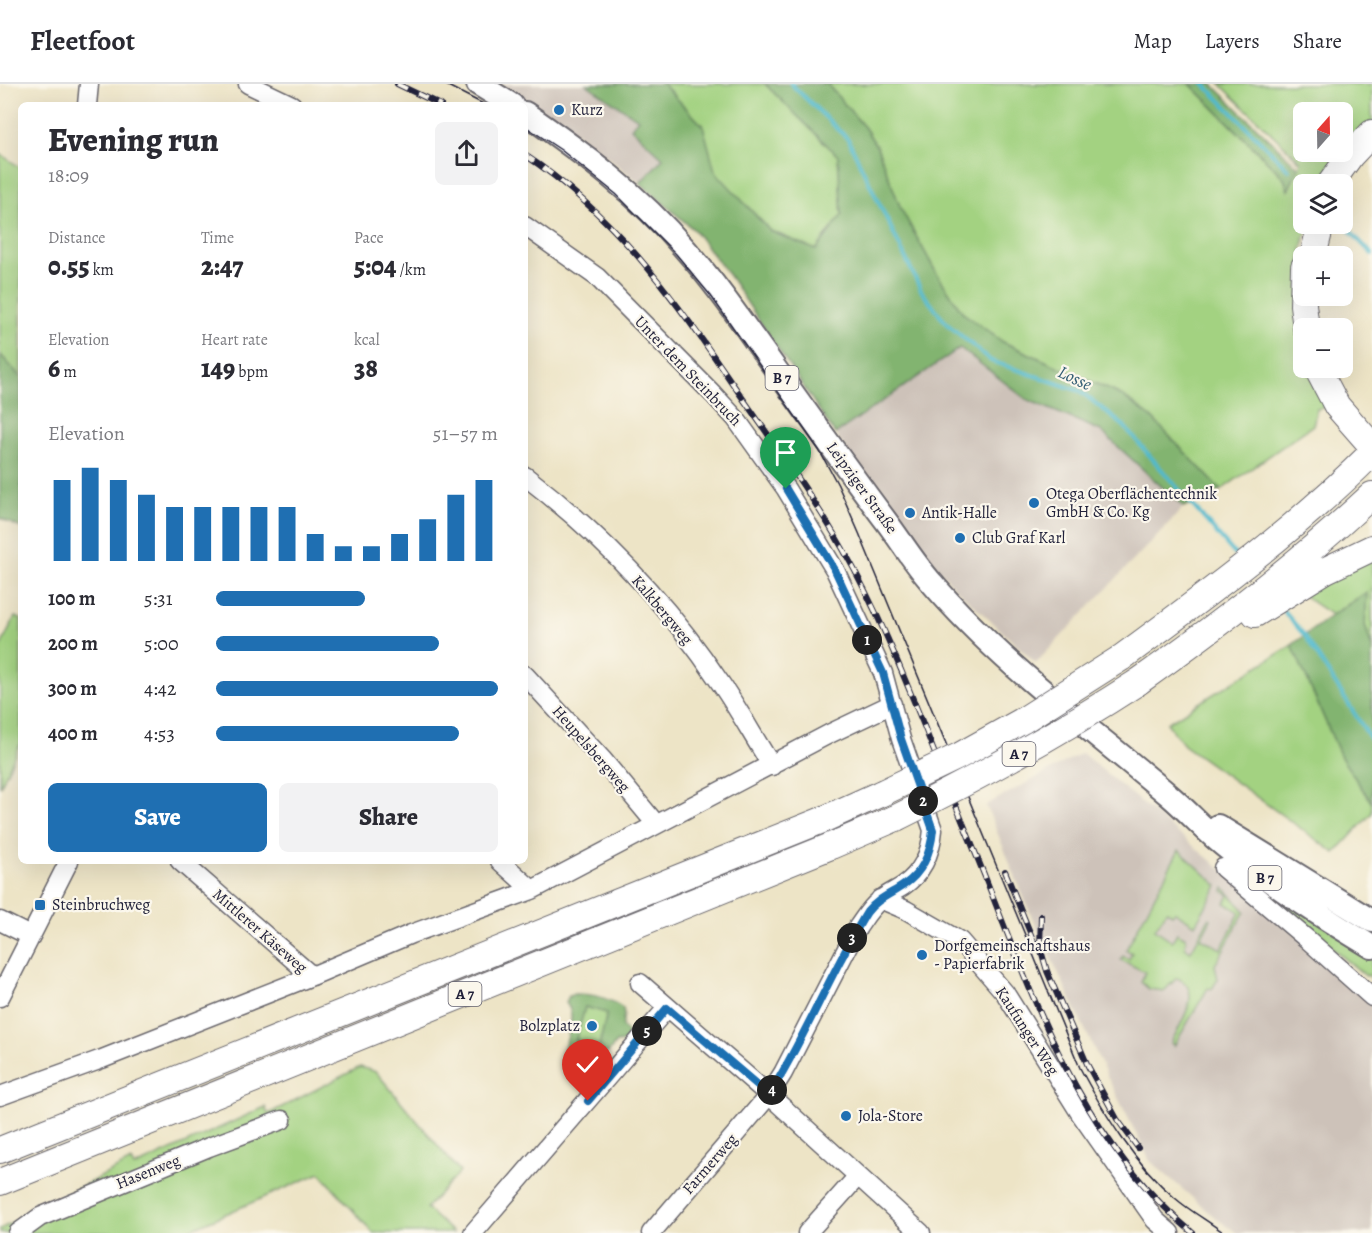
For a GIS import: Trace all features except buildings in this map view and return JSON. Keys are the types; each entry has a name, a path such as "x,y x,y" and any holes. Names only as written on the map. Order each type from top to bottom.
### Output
{"highway":[{"path":"1337,174 1372,133"},
{"path":"1347,174 1372,146"},
{"path":"1322,378 1337,406 1372,446"},
{"path":"1331,378 1344,402 1372,436"},
{"name":"A 7","path":"0,1150 787,834 882,793 959,756 1022,721 1121,658 1287,532 1372,453"},
{"path":"1317,561 1372,495"},
{"path":"1317,561 1372,549"},
{"name":"A 7","path":"0,1182 896,818 1039,743 1138,682 1200,638 1231,622 1317,561"}],"main road":[{"path":"478,84 507,102"},
{"name":"Leipziger Straße","path":"528,115 579,150 615,180 684,247 715,285 931,582 969,624 1105,745 1169,796 1226,848 1289,896 1372,947"},
{"name":"Leipziger Straße","path":"1169,796 1372,921"}],"street":[{"path":"87,102 89,84"},
{"path":"248,84 286,102"},
{"name":"Unter dem Steinbruch","path":"528,230 597,277 736,419 786,489 835,570 883,673 892,704"},
{"name":"Kalkbergweg","path":"528,479 580,522 652,594 718,680 771,766"},
{"name":"Heupelsbergweg","path":"528,678 602,759 656,824"},
{"path":"0,1096 81,1067 312,976 411,934 532,890 892,704 901,739 933,830 932,845 925,863 905,884 880,899 869,910 783,1073 769,1095"},
{"path":"0,997 67,864"},
{"name":"Mittlerer Käseweg","path":"183,864 312,976"},
{"path":"503,864 532,890"},
{"path":"1223,868 1372,998"},
{"name":"Kaufunger Weg","path":"880,899 906,910 960,941 1005,993 1080,1113 1155,1220 1170,1233"},
{"path":"0,921 30,936"},
{"path":"640,983 769,1095 921,1233"},
{"path":"473,1233 667,1008"},
{"name":"Farmerweg","path":"651,1233 769,1095"},
{"name":"Hasenweg","path":"18,1233 39,1217 209,1147 282,1120"},
{"path":"807,1233 858,1176"}],"shaded area":[{"path":"501,84 586,84 639,119 631,128 663,158 640,183 581,136"},
{"path":"959,348 1025,399 1101,431 1184,507 1036,663 954,587 888,508 835,434"},
{"path":"1082,753 1270,910 1372,1004 1372,1233 1237,1233 1216,1218 1150,1161 1031,915 986,805"}],"green space":[{"path":"586,84 663,84 703,126 715,171 770,231 816,250 842,215 838,156 765,84 827,84 865,128 877,147 901,209 937,274 963,313 1003,342 1121,395 1151,417 1221,490 1184,507 1101,431 1026,399 960,348 835,434 730,277 694,230 640,183 663,158 631,128 638,119"},
{"path":"663,84 765,84 838,156 842,215 816,250 771,231 714,171 703,126"},
{"path":"827,84 1190,84 1284,178 1288,190 1293,179 1293,234 1306,234 1303,246 1293,246 1293,306 1302,306 1303,318 1293,318 1293,378 1318,378 1332,406 1317,409 1313,425 1221,490 1151,417 1121,395 1003,342 963,313 937,274 901,209 877,147 865,128"},
{"path":"1190,84 1212,84 1299,168 1296,174 1293,174 1288,190 1284,178"},
{"path":"1220,84 1372,84 1372,127 1353,150 1353,102 1293,102 1293,154"},
{"path":"0,154 18,166 18,375 0,354"},
{"path":"1301,162 1343,162 1332,174 1295,174"},
{"path":"0,354 18,375 18,527 0,518"},
{"path":"1372,558 1372,648 1365,625 1367,592 1332,615 1301,594"},
{"path":"1367,592 1365,625 1372,648 1372,803 1342,759 1292,645"},
{"path":"15,617 18,618 18,748 0,787 0,648"},
{"path":"1292,645 1342,759 1372,803 1372,813 1335,853 1184,745 1167,723"},
{"path":"1179,850 1218,886 1195,925 1175,912 1172,914 1167,911 1155,929 1172,941 1177,933 1186,938 1185,948 1191,951 1209,918 1211,919 1201,938 1221,949 1240,912 1225,903 1229,895 1223,891 1224,888 1245,911 1215,965 1218,979 1212,989 1208,988 1174,1046 1171,1043 1190,999 1185,983 1177,978 1164,991 1149,989 1141,982 1145,972 1121,960 1123,956 1129,959 1132,953 1126,950"},
{"path":"1269,892 1372,955 1372,978 1366,976 1271,897"},
{"path":"574,994 600,997 623,1008 622,1027 628,1033 625,1042 616,1043 608,1053 604,1053 599,1046 607,1013 585,1007 576,1040 584,1044 596,1058 593,1070 599,1078 589,1089 574,1076 580,1058 562,1054 571,1021 570,1010 566,1002 569,996"},
{"name":"Bolzplatz","path":"585,1007 607,1013 599,1046 576,1040"},
{"path":"360,1067 376,1072 460,1172 426,1208 453,1233 373,1233 320,1173 182,1233 0,1233 4,1227 131,1161 134,1167 265,1107 268,1114"}],"waterway":[{"name":"Losse","path":"791,84 848,139 922,292 946,323 991,361 1080,391 1124,426 1239,559"},
{"path":"1204,84 1289,170"},
{"path":"1353,234 1372,254"},
{"name":"Losse","path":"1281,608 1305,636 1372,741"}],"tram line":[{"path":"444,84 479,102"},
{"path":"528,128 561,150 616,194 676,254 711,296 819,450 838,485 859,533 1080,1068 1110,1121 1146,1170 1181,1203 1224,1233"}],"railway":[{"path":"397,84 435,102"},
{"path":"528,157 585,202 612,228 661,285 706,346 830,527 888,638 1038,1009 1062,1059 1088,1107 1118,1153 1153,1195 1193,1233"},
{"path":"1005,871 1036,947"},
{"path":"1041,916 1040,947 1047,971 1088,1066 1117,1119 1138,1148"}],"place":[{"name":"Kurz","path":"559,110"},
{"name":"Otega Oberflächentechnik GmbH & Co. Kg","path":"1034,503"},
{"name":"Antik-Halle","path":"910,513"},
{"name":"Club Graf Karl","path":"960,538"},
{"name":"Steinbruchweg","path":"40,905"},
{"name":"Dorfgemeinschaftshaus - Papierfabrik","path":"922,955"},
{"name":"Bolzplatz","path":"592,1026"},
{"name":"Jola-Store","path":"846,1116"}],"route":[{"path":"588,1101 667,1008 769,1095 783,1073 869,910 880,899 915,875 925,863 932,845 933,830 901,739 883,673 835,570 786,489"}]}
